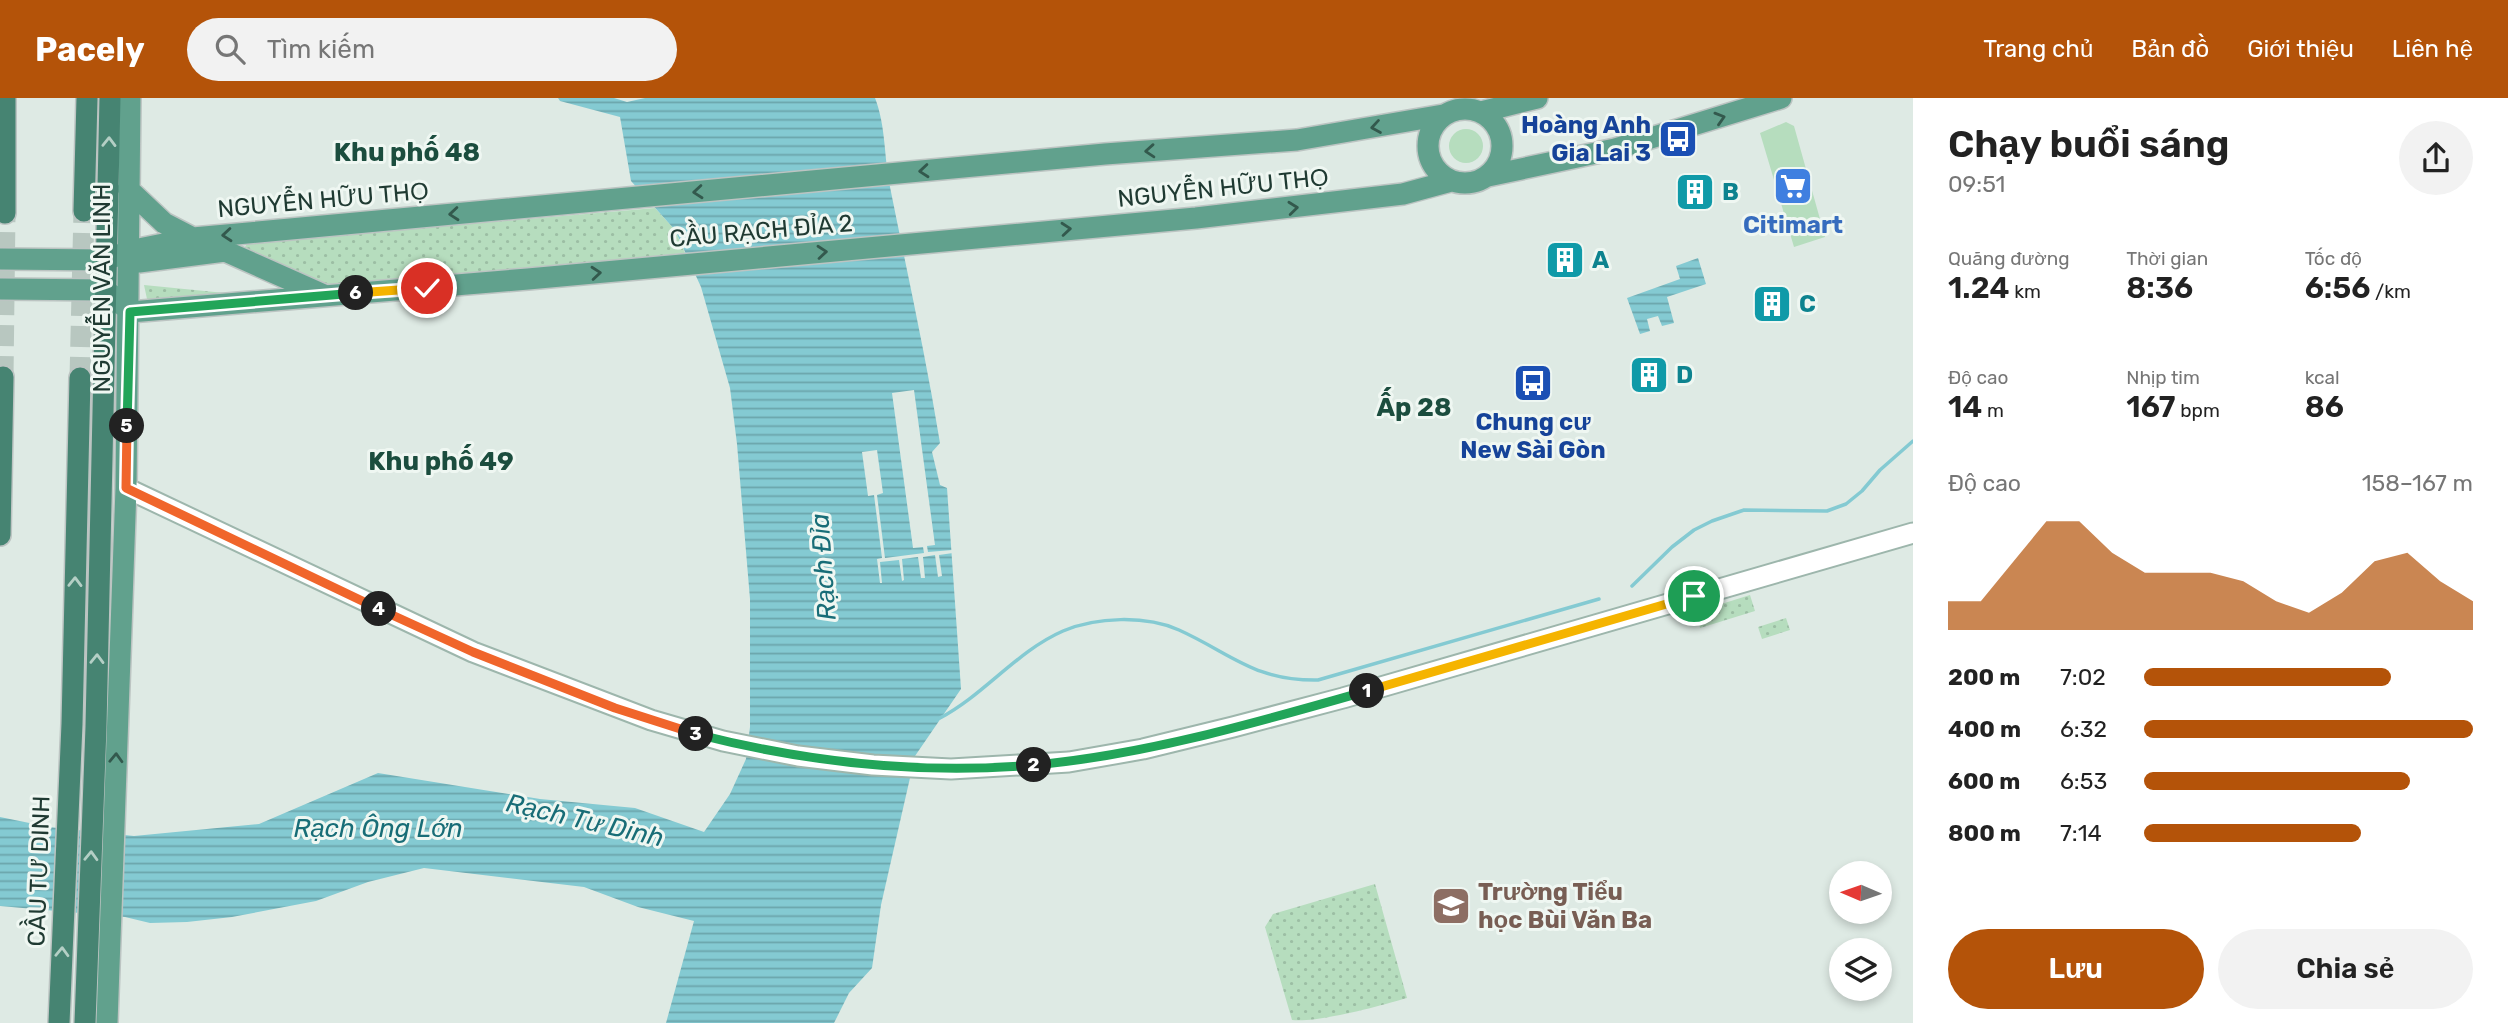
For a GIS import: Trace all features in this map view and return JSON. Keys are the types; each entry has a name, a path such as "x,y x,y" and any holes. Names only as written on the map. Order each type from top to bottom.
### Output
{"highway":[{"path":"5,98 5,213"},
{"path":"84,211 87,98"},
{"name":"NGUYỄN VĂN LINH","path":"106,728 106,268 110,98"},
{"path":"0,535 2,377"},
{"name":"CẦU TƯ DINH","path":"59,1022 72,724 80,378"},
{"path":"96,1022 106,728"}],"main road":[{"name":"NGUYỄN VĂN LINH","path":"106,728 126,488 130,312 130,98"},
{"path":"1481,111 1537,98"},
{"path":"1488,176 1497,167 1503,142 1492,119 1481,111 1470,108 1458,109 1443,116 1435,123 1428,145 1434,166 1441,175 1451,181 1471,183 1488,176 1615,149 1781,98"},
{"name":"NGUYỄN HỮU THỌ","path":"992,165 1297,140 1443,116"},
{"name":"CẦU RẠCH ĐỈA 2","path":"522,208 992,165"},
{"name":"NGUYỄN HỮU THỌ","path":"998,235 1302,207 1403,194 1451,181"},
{"path":"128,189 164,223 193,238"},
{"name":"NGUYỄN HỮU THỌ","path":"0,289 106,268 129,257 193,238 522,208"},
{"name":"CẦU RẠCH ĐỈA 2","path":"528,279 998,235"},
{"name":"NGUYỄN HỮU THỌ","path":"0,246 106,268"},
{"name":"NGUYỄN HỮU THỌ","path":"0,276 106,268 129,257 225,251 326,296"},
{"name":"NGUYỄN HỮU THỌ","path":"0,259 106,268"},
{"path":"106,268 130,312"},
{"name":"NGUYỄN HỮU THỌ","path":"130,312 528,279"},
{"path":"126,488 473,652 615,708 687,731 785,754 873,765 990,768 1069,762 1143,749 1233,727 1913,533"}],"green space":[{"name":"Citimart","path":"1786,122 1794,126 1825,237 1794,247 1760,133"},
{"path":"1466,129 1478,134 1483,146 1478,158 1466,163 1454,158 1449,146 1454,134"},
{"path":"655,208 675,230 685,253 330,287 246,252 244,248 248,243"},
{"path":"144,285 245,295 154,303 147,299"},
{"path":"1750,595 1755,611 1700,628 1696,612"},
{"path":"1786,618 1790,630 1762,639 1758,627"},
{"path":"1375,884 1407,998 1332,1016 1292,1020 1265,927 1273,914"}],"water":[{"path":"558,98 614,98 627,102 645,98 875,98 940,443 932,452 940,485 947,488 961,689 915,756 881,905 872,968 849,993 834,1023 666,1023 694,921 638,907 584,887 424,868 368,882 316,901 232,917 187,922 150,923 125,917 0,906 0,817 49,827 134,836 259,824 378,773 540,799 635,808 704,832 730,794 746,759 750,727 750,599 730,388 701,287 675,230 631,181 620,117 560,101"},
{"path":"1698,258 1706,284 1667,297 1674,323 1662,326 1658,316 1647,319 1650,331 1640,334 1627,298 1680,279 1676,266"}],"pier":[{"path":"914,390 935,545 927,546 928,552 952,550 953,553 939,555 942,576 938,577 935,555 923,557 925,578 921,578 918,557 902,559 902,581 899,560 880,562 880,583 877,559 882,558 874,495 868,496 862,452 877,450 883,493 877,495 885,558 924,553 923,547 913,548 892,393"}],"waterway":[{"path":"1632,586 1672,547 1694,530 1712,521 1744,510 1827,511 1846,504 1913,441"},
{"path":"940,718 971,698 1015,661 1046,640 1063,631 1090,623 1136,620 1166,625 1260,671 1296,679 1318,680 1599,599"}],"tunnel":[{"path":"80,378 84,211"},
{"path":"3,377 5,213"}],"place":[{"name":"Hoàng Anh Gia Lai 3","path":"1678,139"},
{"name":"Citimart","path":"1793,186"},
{"name":"B","path":"1695,192"},
{"name":"A","path":"1565,260"},
{"name":"C","path":"1772,304"},
{"name":"D","path":"1649,375"},
{"name":"Chung cư New Sài Gòn","path":"1533,383"},
{"name":"Trường Tiểu học Bùi Văn Ba","path":"1451,906"}],"district":[{"name":"Khu phố 48","path":"407,152"},
{"name":"Ấp 28","path":"1414,407"},
{"name":"Khu phố 49","path":"441,461"}],"route":[{"path":"427,288 130,312 126,488 473,652 615,708 723,741 798,756 912,768 990,768 1069,762 1143,749 1343,698 1694,596"}],"water label":[{"name":"Rạch Đỉa","path":"823,567"},
{"name":"Rạch Tư Dinh","path":"585,820"},
{"name":"Rạch Ông Lớn","path":"378,828"}]}
